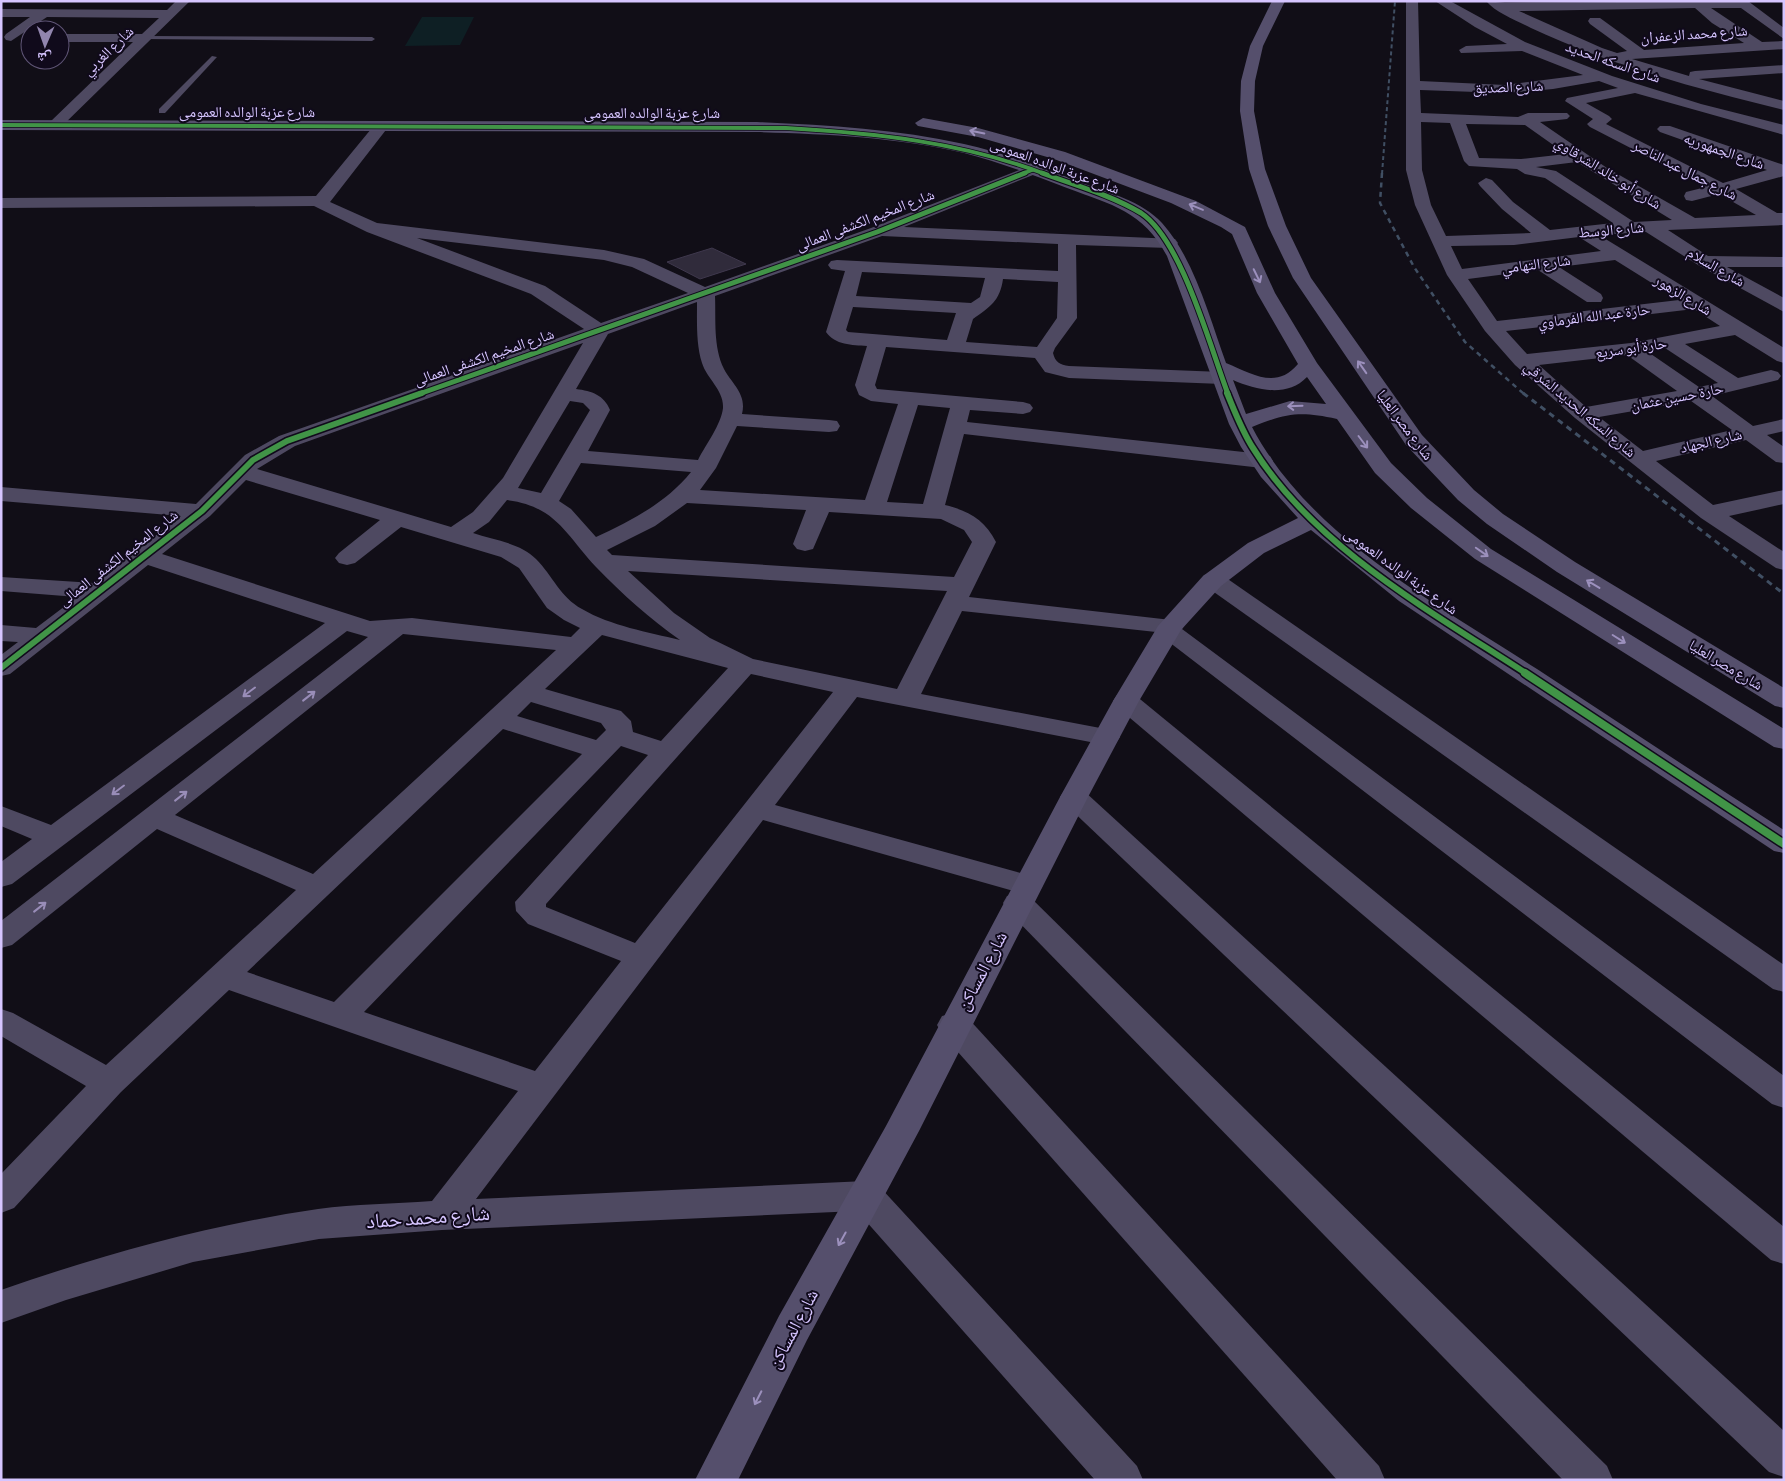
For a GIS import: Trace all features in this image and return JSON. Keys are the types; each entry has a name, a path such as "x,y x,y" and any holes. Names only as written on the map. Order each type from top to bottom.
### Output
{"street":[{"name":"شارع الغربي","path":"55,125 184,1"},
{"name":"شارع مصر العليا","path":"1279,1 1266,23 1254,54 1248,89 1248,108 1253,151 1259,176 1260,231 1266,293 1308,364 1383,468 1419,503 1491,559 1784,741"},
{"name":"شارع السكه الحديد الشرقي","path":"1412,1 1414,170 1423,205 1456,275 1492,327 1522,361 1582,414 1709,513 1784,563"},
{"name":"شارع السكه الحديد","path":"1441,1 1499,36 1580,68 1638,88 1691,116"},
{"path":"1496,4 1698,4 1742,2 1784,36"},
{"name":"شارع السكه الحديد","path":"1496,4 1531,24 1607,56 1784,106"},
{"path":"1562,4 1579,21 1618,21"},
{"path":"1698,4 1717,20 1775,47"},
{"path":"6,37 41,7"},
{"path":"1,13 23,13 41,7 171,14"},
{"path":"1754,13 1774,13"},
{"path":"1698,20 1717,20"},
{"path":"1594,21 1640,54"},
{"path":"1531,24 1560,22"},
{"path":"1499,36 1464,44 1525,47"},
{"path":"6,37 20,38"},
{"path":"70,38 145,38"},
{"name":"شارع محمد الزعفران","path":"1607,56 1692,49 1775,47"},
{"path":"1713,48 1738,61"},
{"path":"1692,49 1719,64"},
{"path":"1527,73 1580,68"},
{"path":"1673,76 1784,69"},
{"path":"1452,75 1463,89"},
{"name":"شارع الصديق","path":"1414,102 1463,89 1524,88 1602,76"},
{"path":"1524,88 1546,101"},
{"name":"شارع جمال عبد الناصر","path":"1638,88 1572,100 1603,118 1603,121 1595,124 1723,189 1780,221"},
{"path":"1739,94 1766,88"},
{"path":"1414,102 1521,114 1562,116"},
{"path":"1414,102 1461,132 1486,145"},
{"name":"شارع عزبة الوالده العمومى","path":"1,111 162,111 239,118 381,126 495,120"},
{"path":"1661,113 1691,116 1720,114 1784,130"},
{"path":"1461,132 1485,133 1480,120 1520,122 1521,114"},
{"name":"شارع أبو خالد الشرقاوي","path":"1521,114 1561,144 1580,149 1602,171 1692,224"},
{"name":"شارع عزبة الوالده العمومى","path":"1,125 55,125 239,118 759,121 830,115"},
{"name":"شارع الجمهوريه","path":"1691,116 1665,129 1784,171"},
{"name":"شارع عزبة الوالده العمومى","path":"759,121 902,139 992,156 1124,205 1155,225 1169,243 1184,274 1240,424 1262,461 1285,490 1314,520 1356,558 1408,596 1784,844"},
{"name":"شارع عزبة الوالده العمومى","path":"907,121 1002,138 1070,157 1260,231"},
{"path":"322,201 381,126"},
{"path":"1461,132 1472,161 1475,163 1521,164 1580,149"},
{"path":"1602,171 1669,161"},
{"path":"1521,164 1529,171 1550,174 1630,227"},
{"name":"شارع المخيم الكشفى العمالى","path":"1,668 202,511 253,460 287,441 877,232 1032,170"},
{"path":"1692,196 1784,171"},
{"path":"1486,183 1500,201 1549,237"},
{"path":"1,203 322,201"},
{"path":"322,201 321,204 328,209 373,228 538,290 600,331 564,394 502,493 481,516 455,535"},
{"name":"شارع الوسط","path":"1439,242 1549,237 1630,227 1692,224 1747,225 1780,221"},
{"name":"شارع السلام","path":"1649,226 1704,261 1780,300"},
{"path":"373,228 604,255 638,263 706,294 710,354 714,368 732,395 734,403 730,419 705,467 682,496 599,555"},
{"name":"شارع مصر العليا","path":"1260,231 1298,270 1318,304 1414,440 1466,495 1495,519 1566,567 1784,700"},
{"path":"877,232 1169,243"},
{"name":"شارع الزهور","path":"1583,232 1696,303 1780,352"},
{"path":"1067,239 1067,318 1064,325 1050,340 1043,353 1046,364 1059,371 1220,373 1260,383 1281,384 1295,379 1308,364"},
{"name":"شارع التهامي","path":"1456,275 1616,254"},
{"path":"1704,261 1784,262"},
{"path":"791,263 1067,277"},
{"path":"1542,264 1594,298"},
{"path":"855,266 836,332 841,336 850,339 1043,353"},
{"path":"955,347 960,321 964,316 989,301 995,273"},
{"path":"844,300 976,309"},
{"name":"حارة عبد الله الفرماوي","path":"1492,327 1696,303"},
{"name":"حارة أبو سريع","path":"1522,361 1631,349 1670,343 1739,328"},
{"path":"878,341 865,385 866,391 871,395 1023,408"},
{"path":"1670,343 1736,385"},
{"path":"1631,349 1784,457"},
{"name":"حارة حسين عثمان","path":"1582,414 1696,394 1772,376"},
{"path":"547,503 600,410 598,404 591,398 564,394"},
{"path":"874,508 910,399"},
{"path":"932,512 962,403"},
{"path":"1240,424 1290,406 1308,406 1343,414"},
{"path":"730,419 829,426"},
{"name":"شارع الجهاد","path":"1639,458 1784,424"},
{"path":"955,427 1262,461"},
{"path":"574,456 705,467"},
{"path":"241,471 509,552 527,563 556,603 573,615 586,635"},
{"path":"502,493 527,496 547,503 563,514 599,555 665,618 701,643 745,665"},
{"path":"1,494 202,511"},
{"path":"1419,503 1466,495"},
{"path":"682,496 944,512 965,519 979,529 984,542 905,698"},
{"path":"1709,513 1784,497"},
{"path":"805,544 820,504"},
{"path":"347,558 397,518"},
{"name":"شارع المساكن","path":"716,1480 793,1328 866,1196 1074,797 1106,737 1169,628 1213,580 1256,548 1314,520"},
{"path":"599,555 958,594 1169,628 1784,1095"},
{"path":"144,556 368,629 412,626 586,635 1106,737"},
{"path":"1213,580 1784,981"},
{"path":"1,584 99,591"},
{"path":"1,878 344,621"},
{"path":"1,937 395,628"},
{"path":"1,633 42,636"},
{"path":"1,1198 109,1083 586,635"},
{"path":"641,957 539,917 531,911 530,902 745,665"},
{"path":"442,1215 850,688"},
{"path":"339,1017 609,743 620,726 611,717 525,692"},
{"path":"1126,702 1784,1249"},
{"path":"497,718 609,743 666,752"},
{"path":"1074,797 1784,1458"},
{"path":"756,809 1023,894 1592,1480"},
{"path":"1,815 54,838"},
{"path":"155,816 317,888"},
{"path":"223,976 541,1086"},
{"path":"1,1021 109,1083"},
{"path":"954,1025 1364,1480"},
{"path":"866,1196 1122,1480"},
{"name":"شارع محمد حماد","path":"1,1307 63,1285 193,1247 319,1224 442,1215 866,1196"}],"lane":[{"path":"145,38 372,39"},
{"path":"162,111 214,57"}],"shaded area":[{"path":"422,17 474,17 460,45 405,46"}],"building":[{"path":"712,248 746,264 700,279 667,262"}],"railway":[{"path":"1382,174 1395,1"},
{"path":"1382,173 1380,203 1414,267 1465,342 1524,394"},
{"path":"1523,393 1784,594"}],"cycle path":[{"path":"1,125 757,127 876,134 935,143 993,156 1113,200 1142,214 1164,236 1180,267 1228,394 1252,447 1269,472 1312,519 1360,560 1408,596 1784,844"},
{"path":"1,668 202,511 253,460 287,441 877,232 1032,170"}]}
